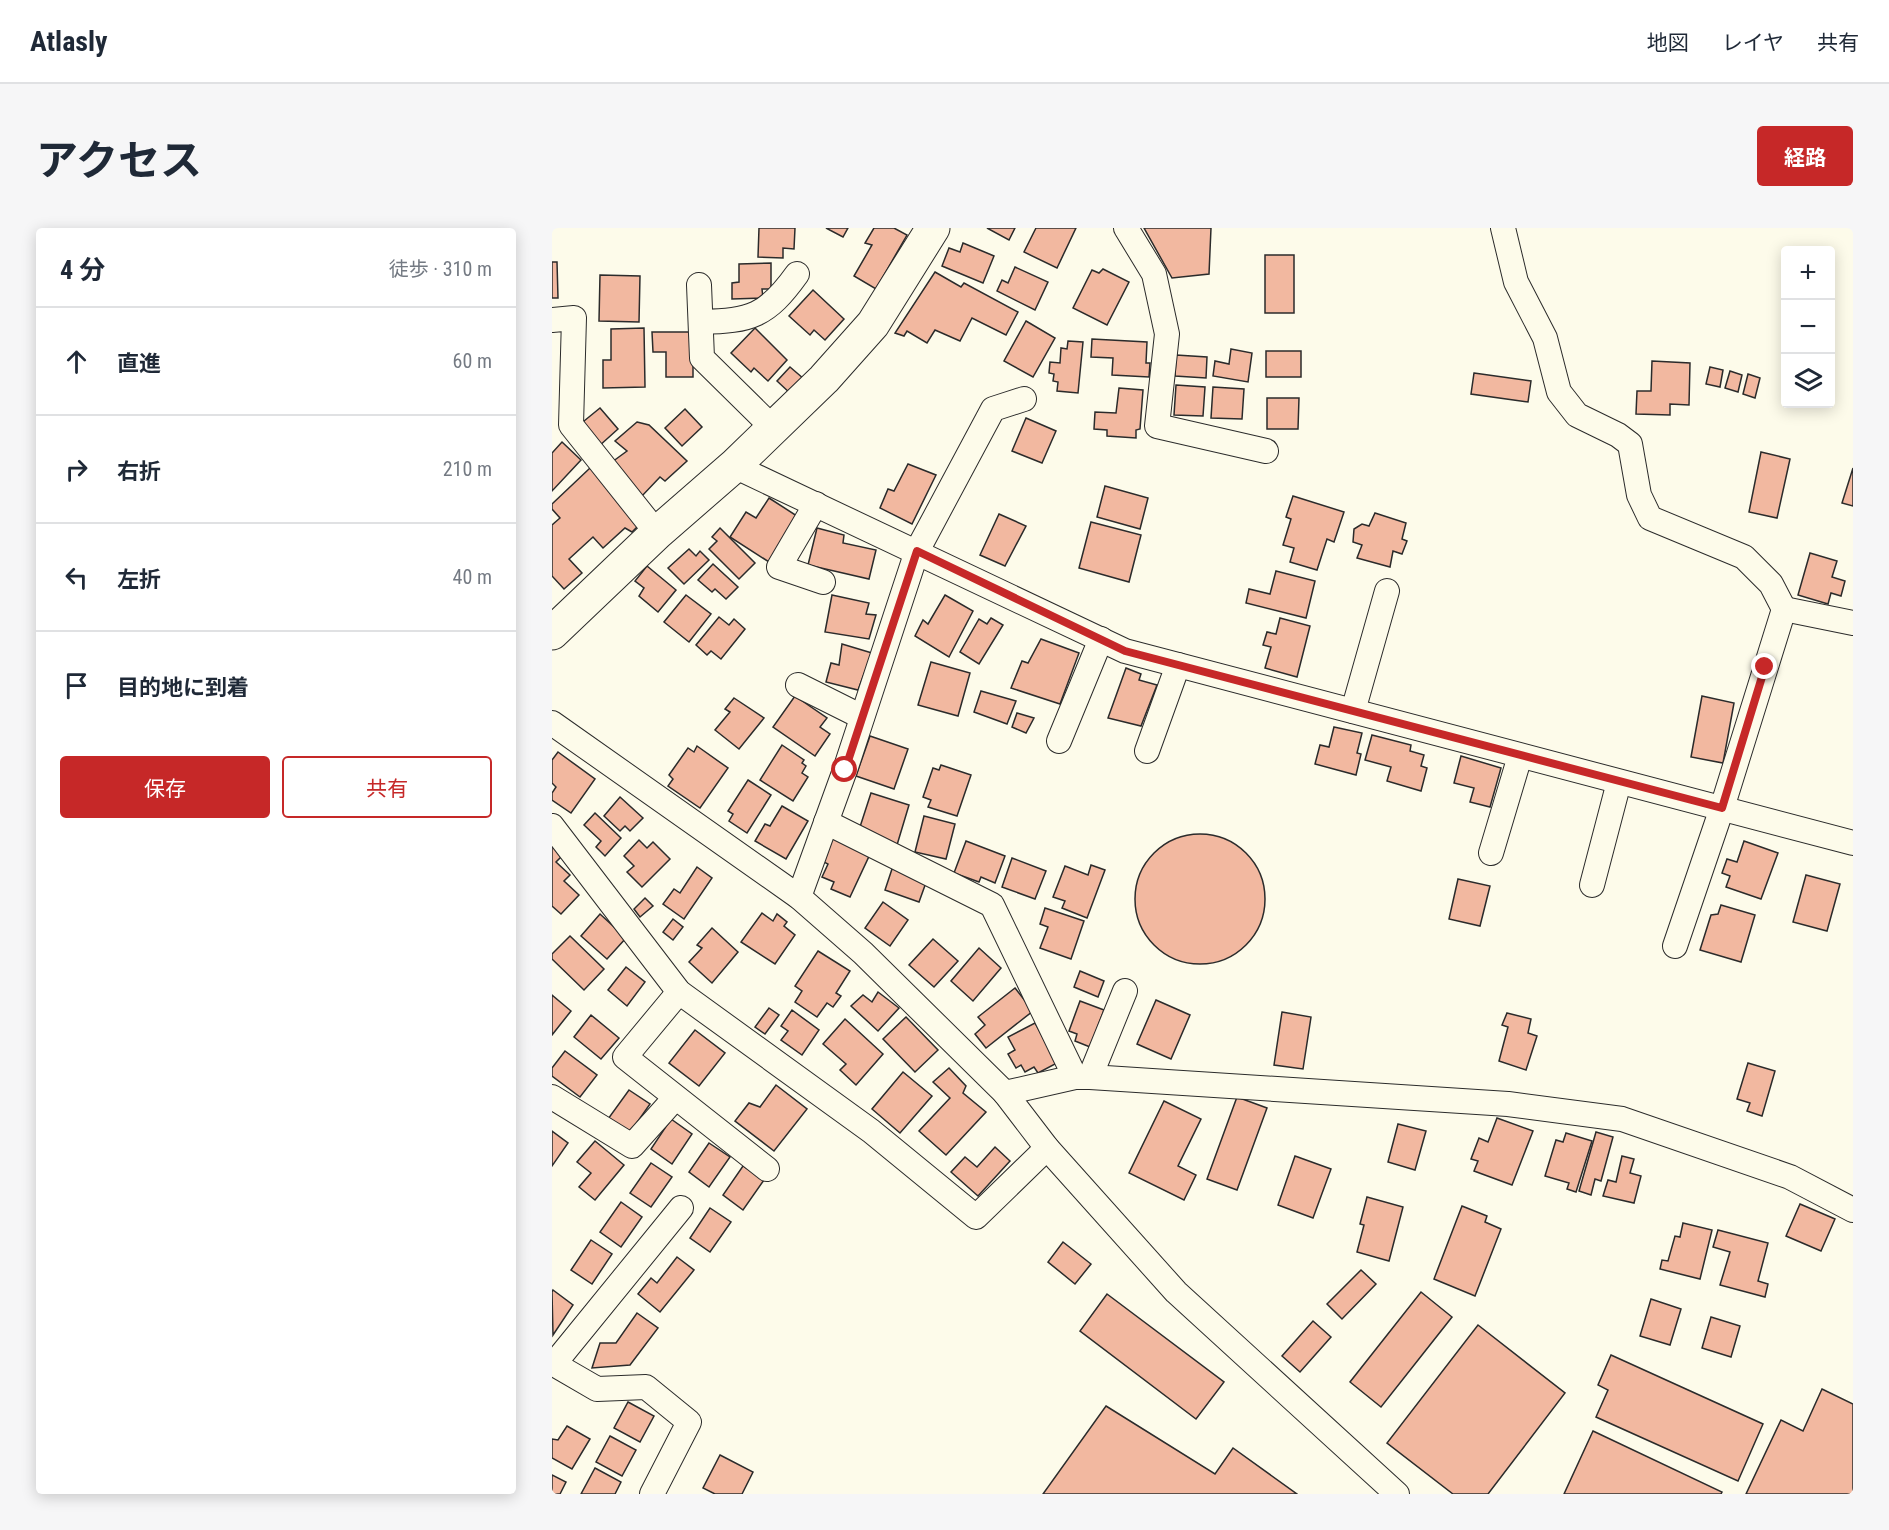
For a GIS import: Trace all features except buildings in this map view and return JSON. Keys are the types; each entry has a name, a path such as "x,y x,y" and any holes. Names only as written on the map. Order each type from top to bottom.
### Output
{"street":[{"path":"552,633 657,532 734,465 824,379 873,324 933,228"},
{"path":"1126,228 1155,274 1167,334 1157,426 1266,451"},
{"path":"1503,228 1516,282 1545,338 1559,392 1577,415 1618,435 1630,444 1639,495 1650,518 1744,557 1771,584 1784,609 1722,808 1675,946"},
{"path":"700,322 735,322 772,306 797,274"},
{"path":"699,285 702,358 772,427"},
{"path":"552,320 574,318 571,425 657,532"},
{"path":"799,897 917,551 993,409 1024,399"},
{"path":"734,465 1125,651 1853,843"},
{"path":"816,504 779,567 823,582"},
{"path":"1353,711 1387,591"},
{"path":"1784,609 1853,623"},
{"path":"1059,741 1101,639"},
{"path":"1147,751 1178,665"},
{"path":"798,685 862,717"},
{"path":"552,723 799,897 871,960 1005,1093 1047,1148 1176,1292 1397,1494"},
{"path":"1491,853 1520,756"},
{"path":"1593,885 1619,782"},
{"path":"826,822 992,905 1083,1077"},
{"path":"552,826 680,992 871,1131 976,1217 1047,1148"},
{"path":"1083,1077 1125,991"},
{"path":"680,992 625,1057 767,1169"},
{"path":"1005,1093 1083,1077 1508,1104 1622,1119 1790,1177 1853,1210"},
{"path":"552,1097 632,1146 675,1098"},
{"path":"652,1494 689,1422 646,1387 597,1389 553,1363 681,1208"}],"route":[{"path":"845,770 917,551 1125,651 1722,808 1765,667"}]}
